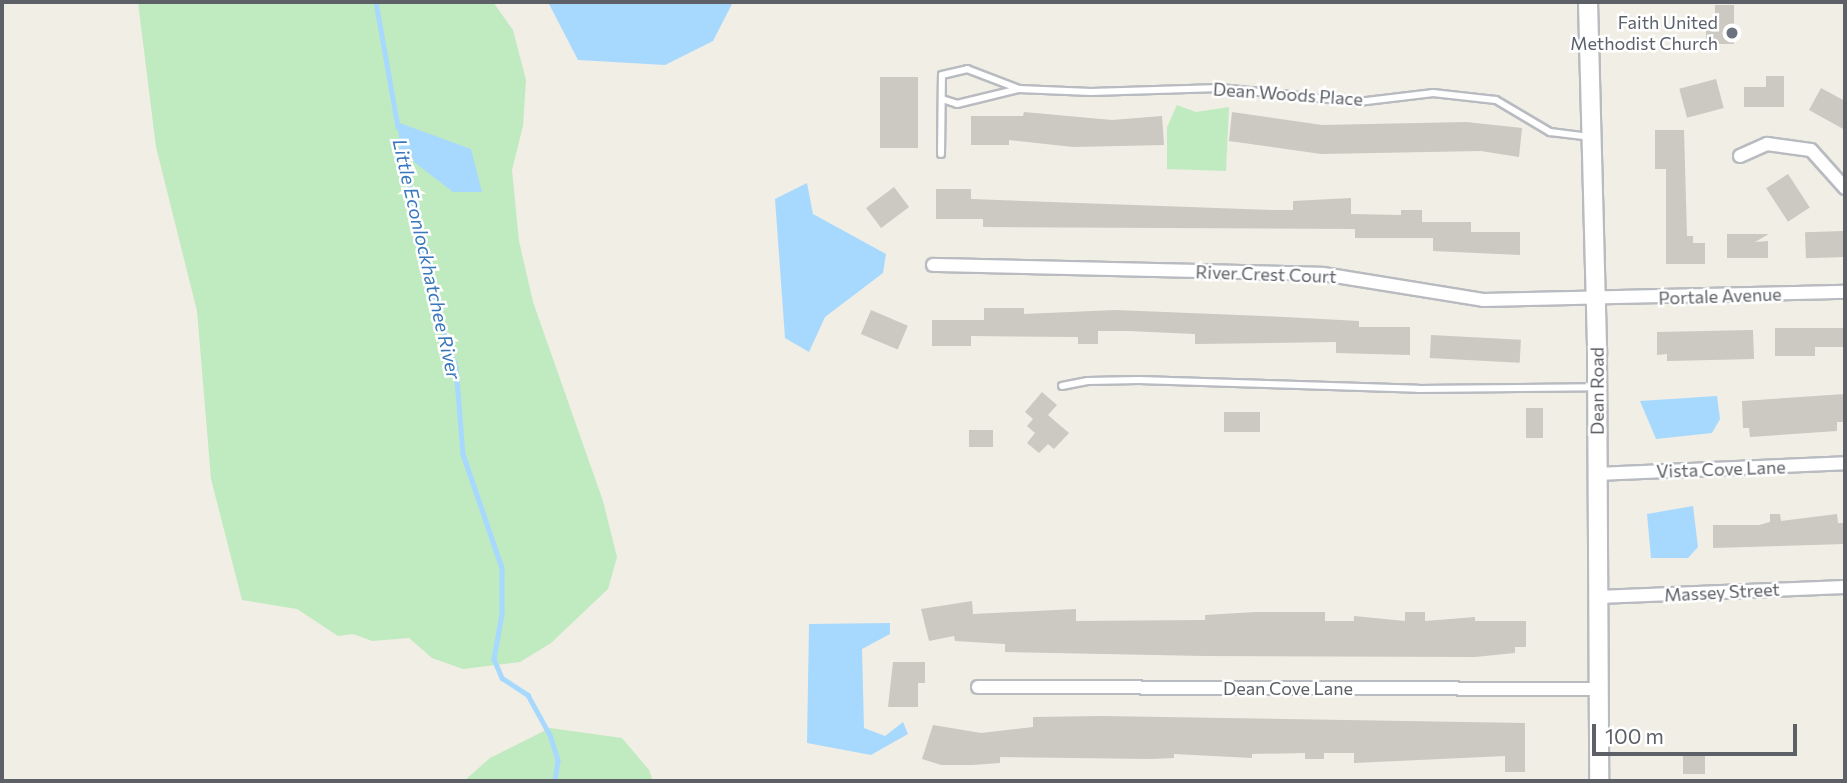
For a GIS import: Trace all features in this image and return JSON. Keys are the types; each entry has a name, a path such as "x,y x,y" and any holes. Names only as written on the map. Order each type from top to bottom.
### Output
{"main road":[{"name":"Dean Road","path":"1588,2 1596,300 1599,781"}],"street":[{"path":"1740,156 1767,144 1811,150 1845,188"},
{"name":"River Crest Court","path":"933,265 1323,274 1437,296 1596,300"},
{"name":"Portale Avenue","path":"1596,300 1845,292"},
{"name":"Vista Cove Lane","path":"1597,474 1845,463"},
{"name":"Massey Street","path":"1598,597 1845,587"},
{"name":"Dean Cove Lane","path":"978,687 1598,689"}],"lane":[{"path":"941,154 942,75 951,70 967,69 1018,89"},
{"name":"Dean Woods Place","path":"1018,89 1091,92 1220,88 1358,102 1433,93 1496,100 1550,132 1590,137"},
{"path":"942,99 957,104 1018,89"},
{"path":"1062,386 1139,380 1508,390 1597,386"}],"green space":[{"path":"138,2 493,2 513,30 526,80 523,126 512,170 519,241 533,302 603,501 617,557 608,589 551,643 520,662 463,669 432,658 409,638 372,641 353,634 338,636 297,609 242,600 211,479 197,311 156,147"},
{"path":"1177,105 1196,112 1229,107 1226,171 1167,169 1167,127"},
{"path":"550,728 622,738 649,770 653,781 464,781 490,758"}],"water":[{"path":"548,2 733,2 713,41 665,65 578,60"},
{"path":"397,122 471,149 482,192 453,192 401,152"},
{"path":"807,183 813,214 886,254 883,273 825,317 809,352 785,338 775,199"},
{"path":"1717,396 1720,419 1712,433 1656,439 1640,401"},
{"path":"1693,506 1698,547 1688,558 1651,558 1647,514"},
{"path":"890,623 890,634 862,649 864,728 885,736 903,722 908,734 871,755 807,743 809,624"}],"building":[{"path":"1715,5 1734,5 1734,44 1706,44 1706,26 1715,26"},
{"path":"1766,76 1784,76 1784,107 1744,107 1744,87 1766,87"},
{"path":"880,77 918,77 918,148 880,148"},
{"path":"1716,79 1724,108 1687,118 1679,89"},
{"path":"1821,88 1845,101 1845,130 1809,110"},
{"path":"1024,112 1112,120 1162,116 1164,145 1073,147 1009,140 1009,145 971,145 971,116 1023,116"},
{"path":"1232,112 1322,125 1466,122 1522,128 1519,157 1481,151 1321,154 1229,141"},
{"path":"1655,130 1684,130 1687,236 1693,236 1693,243 1705,243 1705,264 1666,264 1666,169 1655,169"},
{"path":"1788,174 1810,208 1788,222 1766,188"},
{"path":"894,187 909,207 881,228 866,208"},
{"path":"936,189 971,189 971,199 1272,210 1293,210 1293,201 1351,198 1351,214 1401,215 1401,210 1422,210 1422,222 1471,222 1471,232 1520,232 1520,255 1433,251 1433,238 1355,238 1355,229 983,227 983,219 936,219"},
{"path":"1844,231 1845,257 1806,258 1805,232"},
{"path":"1727,234 1769,234 1755,242 1768,241 1768,258 1727,258"},
{"path":"984,308 1024,308 1024,314 1115,310 1359,321 1359,327 1410,327 1410,355 1336,353 1336,342 1195,344 1195,334 1128,331 1098,331 1098,344 1078,344 1078,337 971,336 971,346 932,346 932,320 984,320"},
{"path":"871,310 908,326 898,350 861,334"},
{"path":"1775,328 1845,328 1845,347 1815,347 1815,356 1775,356"},
{"path":"1753,330 1754,359 1667,361 1667,354 1657,355 1657,332"},
{"path":"1431,335 1521,340 1520,363 1430,358"},
{"path":"1042,392 1057,405 1048,415 1069,433 1054,449 1048,444 1039,453 1027,443 1035,433 1027,426 1033,419 1025,412"},
{"path":"1845,394 1845,422 1837,422 1837,431 1750,437 1749,428 1743,428 1742,401"},
{"path":"1526,408 1543,408 1543,438 1526,438"},
{"path":"1224,412 1260,412 1260,432 1224,432"},
{"path":"969,430 993,430 993,447 969,447"},
{"path":"1770,514 1780,514 1781,521 1837,514 1838,523 1845,523 1845,544 1713,548 1713,525 1759,525 1770,522"},
{"path":"972,601 973,614 1076,609 1076,621 1205,620 1205,615 1325,612 1325,621 1354,621 1354,616 1405,621 1405,612 1425,612 1425,621 1475,617 1475,621 1526,621 1526,647 1515,647 1515,653 1475,657 1205,656 1005,652 1005,644 955,641 954,636 929,641 921,609"},
{"path":"893,662 925,662 925,683 918,683 918,707 888,707"},
{"path":"1033,717 1525,723 1525,772 1505,772 1505,756 1354,763 1354,753 1324,753 1324,759 1305,759 1305,753 1252,754 1252,758 1174,754 1174,758 1151,759 1000,757 1000,763 972,765 941,765 922,759 933,725 981,733 1033,727"},
{"path":"1683,755 1705,755 1705,774 1683,774"}],"waterway":[{"name":"Little Econlockhatchee River","path":"376,2 398,127"},
{"name":"Little Econlockhatchee River","path":"401,149 438,313 456,367 463,454 502,568 502,614 494,659 502,678 528,695 550,735 558,760 555,781"}],"place":[{"name":"Faith United Methodist Church","path":"1732,33"}]}
